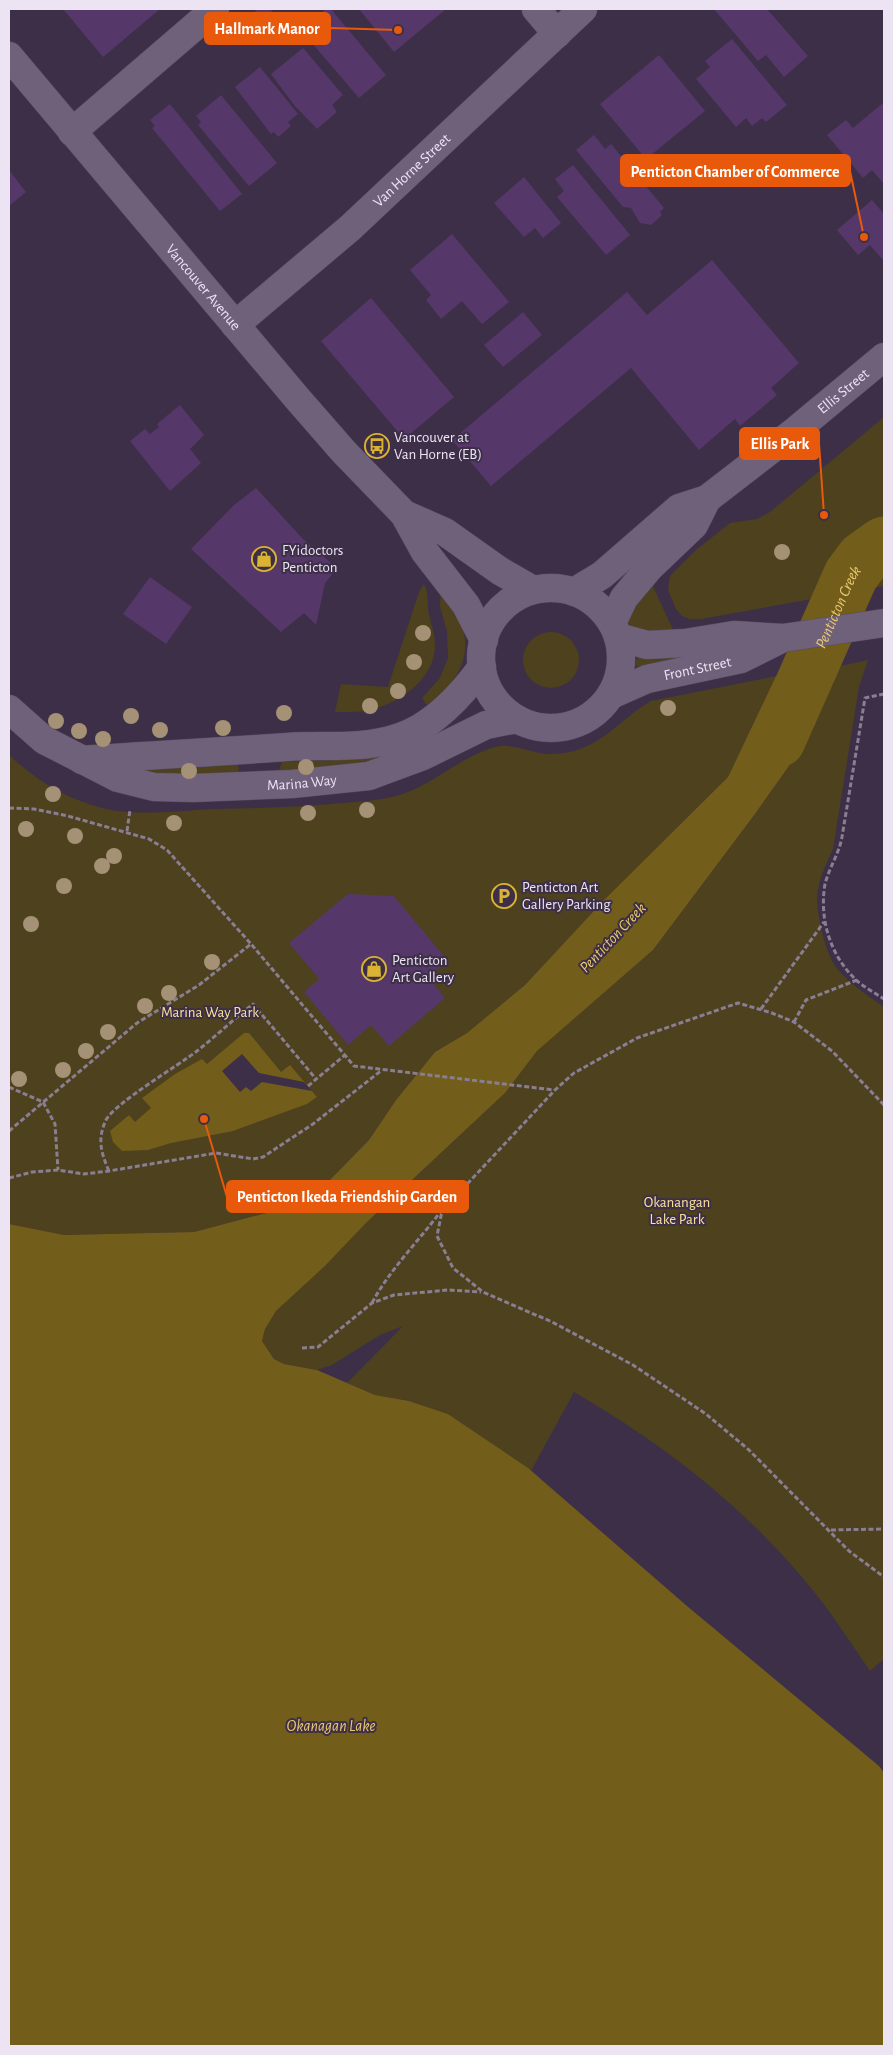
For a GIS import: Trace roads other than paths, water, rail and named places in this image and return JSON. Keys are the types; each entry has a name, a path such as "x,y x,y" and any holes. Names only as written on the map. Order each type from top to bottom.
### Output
{"street":[{"path":"72,132 215,9"},
{"path":"536,9 557,34"},
{"name":"Van Horne Street","path":"235,325 350,228 583,9"},
{"name":"Vancouver Avenue","path":"9,56 344,452 404,514 425,552 466,605 484,640"},
{"name":"Ellis Street","path":"574,592 602,576 679,508 707,499 795,431 884,357"},
{"name":"Ellis Street","path":"615,630 624,598 650,567 694,525 707,499"},
{"name":"Vancouver Avenue","path":"404,514 445,532 500,571 532,590"},
{"path":"546,588 574,592 596,604 615,630 621,657 619,677 610,695 601,707 576,724 546,728 517,719 500,706 492,694 482,667 484,640 491,623 501,609 516,597 532,590 546,588"},
{"name":"Front Street","path":"615,630 647,645 685,643 734,635 783,638 876,624"},
{"name":"Front Street","path":"610,695 647,679 741,659 783,638"},
{"path":"79,760 289,747 354,746 377,742 410,733 446,708 462,694 482,667"},
{"name":"Marina Way","path":"9,709 44,740 79,760 118,778 154,787 193,788 348,779 390,770 486,726 517,719"}],"water":[{"name":"Okanagan Lake","path":"835,667 801,749 653,950 537,1051 505,1093 366,1223 325,1266 276,1311 265,1329 262,1341 274,1359 284,1364 317,1370 375,1395 409,1401 448,1414 528,1468 687,1606 879,1766 884,1773 884,2046 9,2046 9,1224 64,1235 194,1232 300,1204 321,1189 369,1140 396,1100 435,1052 467,1033 525,985 604,900 728,777 776,676"},
{"path":"244,1033 249,1033 281,1072 290,1065 317,1097 307,1104 233,1131 171,1143 148,1150 122,1151 113,1142 110,1131 129,1115 135,1122 151,1108 142,1098 175,1074 202,1059 207,1064"}],"waterway":[{"name":"Penticton Creek","path":"778,740 851,575 863,559 884,544"}],"place":[{"name":"Hallmark Manor","path":"398,30"},
{"name":"Penticton Chamber of Commerce","path":"864,237"},
{"name":"Vancouver at Van Horne (EB)","path":"377,446"},
{"name":"Ellis Park","path":"824,515"},
{"name":"FYidoctors Penticton","path":"264,559"},
{"name":"Penticton Art Gallery Parking","path":"504,896"},
{"name":"Penticton Art Gallery","path":"374,969"},
{"name":"Penticton Ikeda Friendship Garden","path":"204,1119"}],"park label":[{"name":"Marina Way Park","path":"210,1012"},
{"name":"Okanangan Lake Park","path":"677,1210"}]}
